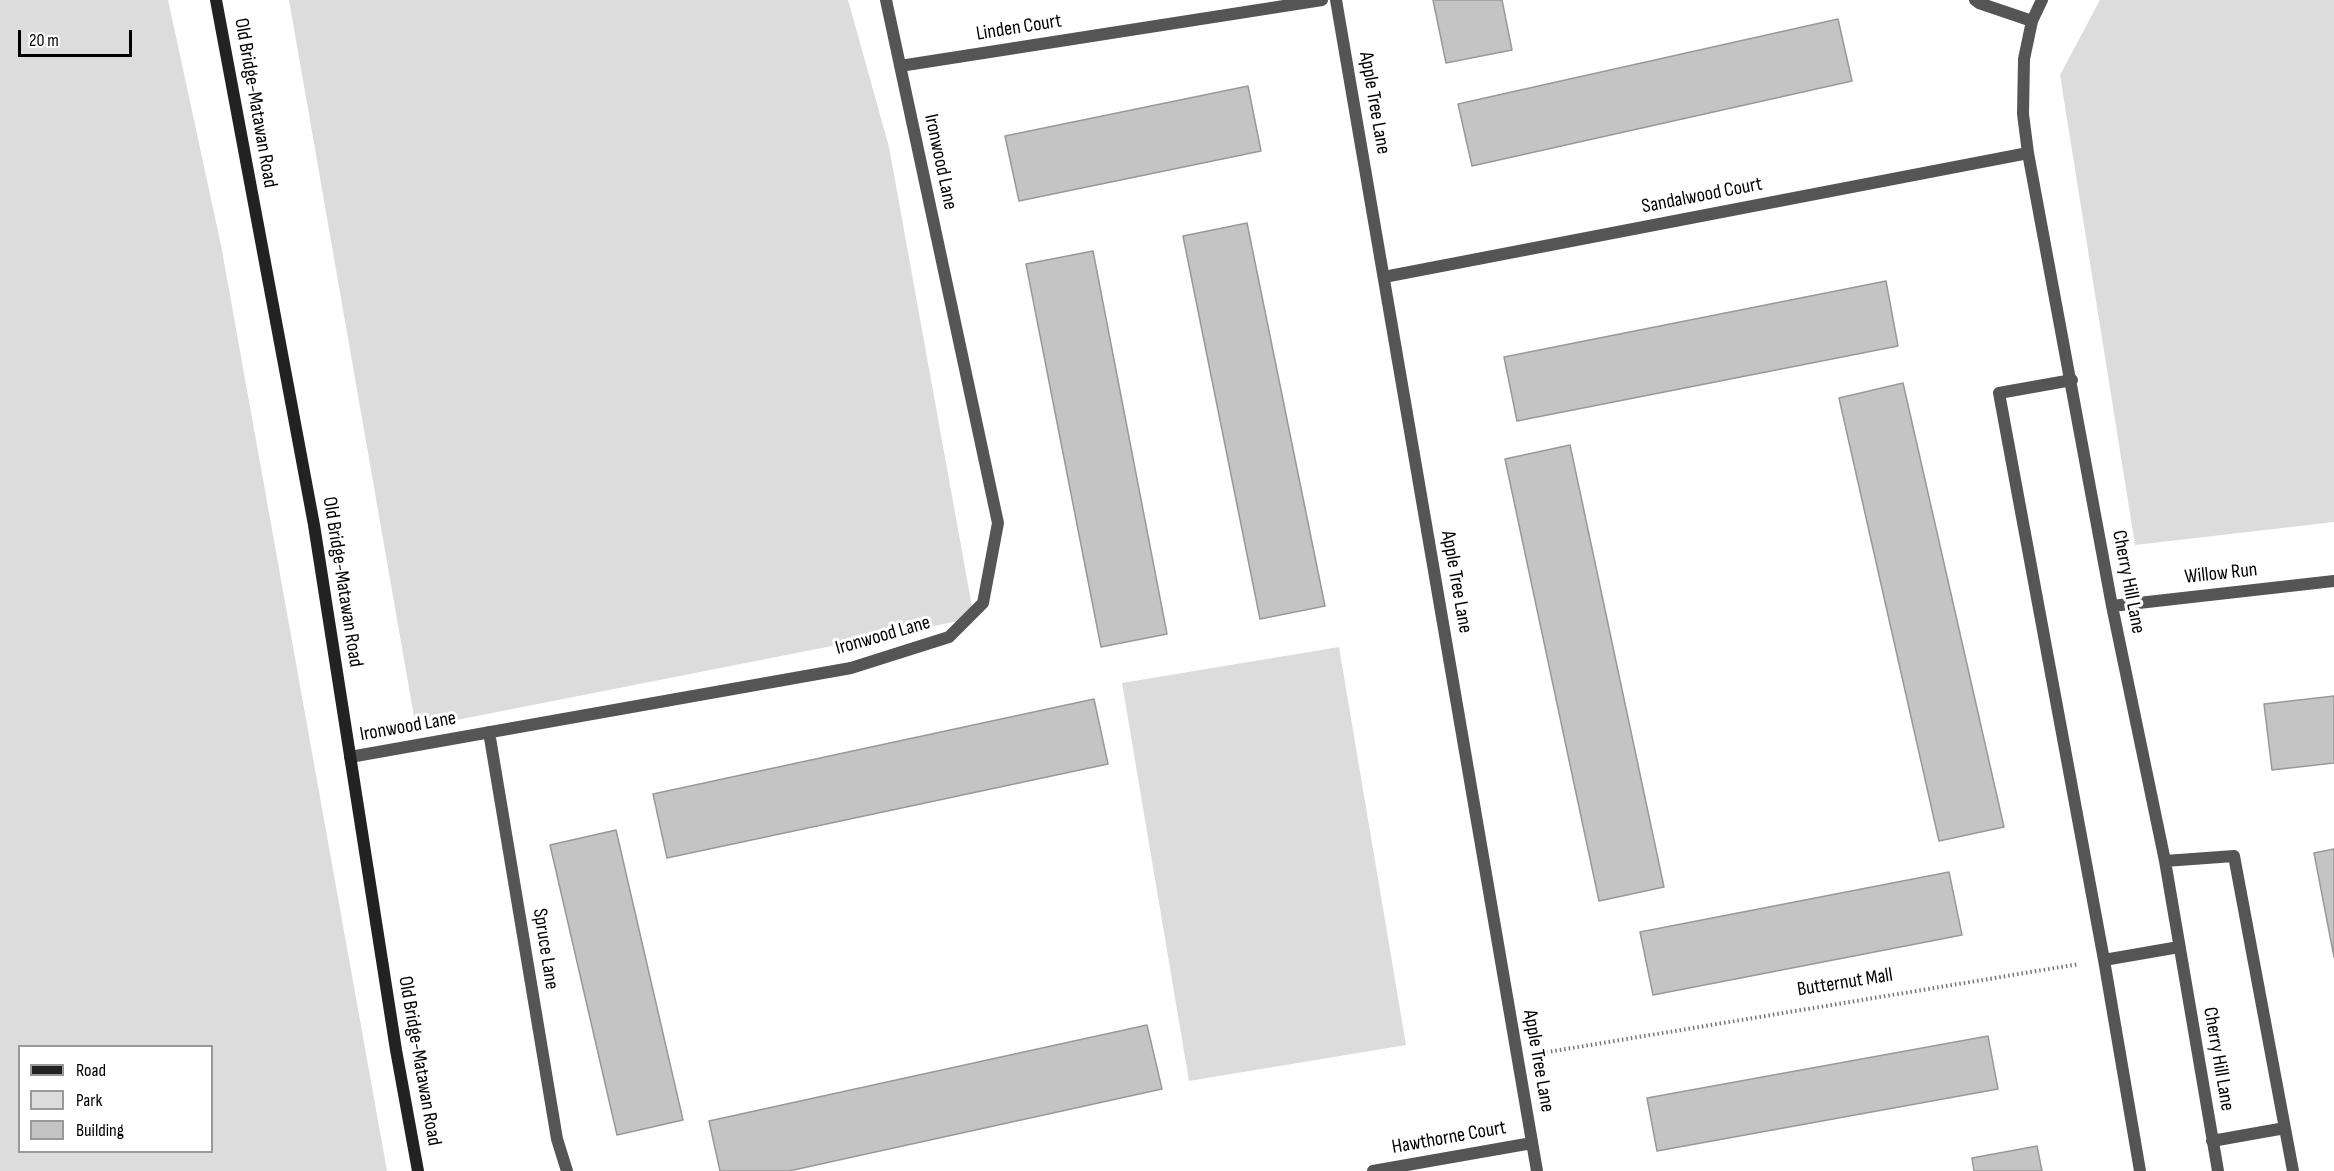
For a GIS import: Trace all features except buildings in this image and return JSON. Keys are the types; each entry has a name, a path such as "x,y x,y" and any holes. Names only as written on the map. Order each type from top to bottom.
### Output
{"main road":[{"name":"Old Bridge-Matawan Road","path":"216,0 314,525 396,1050 418,1171"}],"street":[{"name":"Ironwood Lane","path":"350,757 851,668 949,637 983,603 998,523 886,0"},
{"name":"Linden Court","path":"900,66 1322,0"},
{"name":"Apple Tree Lane","path":"1336,0 1537,1171"},
{"path":"1975,0 2032,21"},
{"name":"Cherry Hill Lane","path":"2042,0 2032,21 2024,59 2023,114 2028,153 2072,380 2112,606 2165,861 2218,1171"},
{"name":"Sandalwood Court","path":"1384,277 2028,153"},
{"path":"2072,380 1999,393 2104,960 2140,1171"},
{"name":"Willow Run","path":"2112,606 2334,581"},
{"name":"Spruce Lane","path":"489,732 557,1139 567,1171"},
{"path":"2165,861 2234,856 2293,1171"},
{"path":"2104,960 2179,947"},
{"path":"2212,1141 2285,1128"},
{"name":"Hawthorne Court","path":"1373,1171 1532,1143"}],"path":[{"name":"Butternut Mall","path":"1517,1057 2104,960"}],"green space":[{"path":"0,0 168,0 221,245 387,1171 0,1171"},
{"path":"289,0 848,0 889,147 974,618 416,728"},
{"path":"2100,0 2334,0 2334,522 2135,545 2060,75"},
{"path":"1339,647 1406,1045 1189,1081 1122,683"}]}
